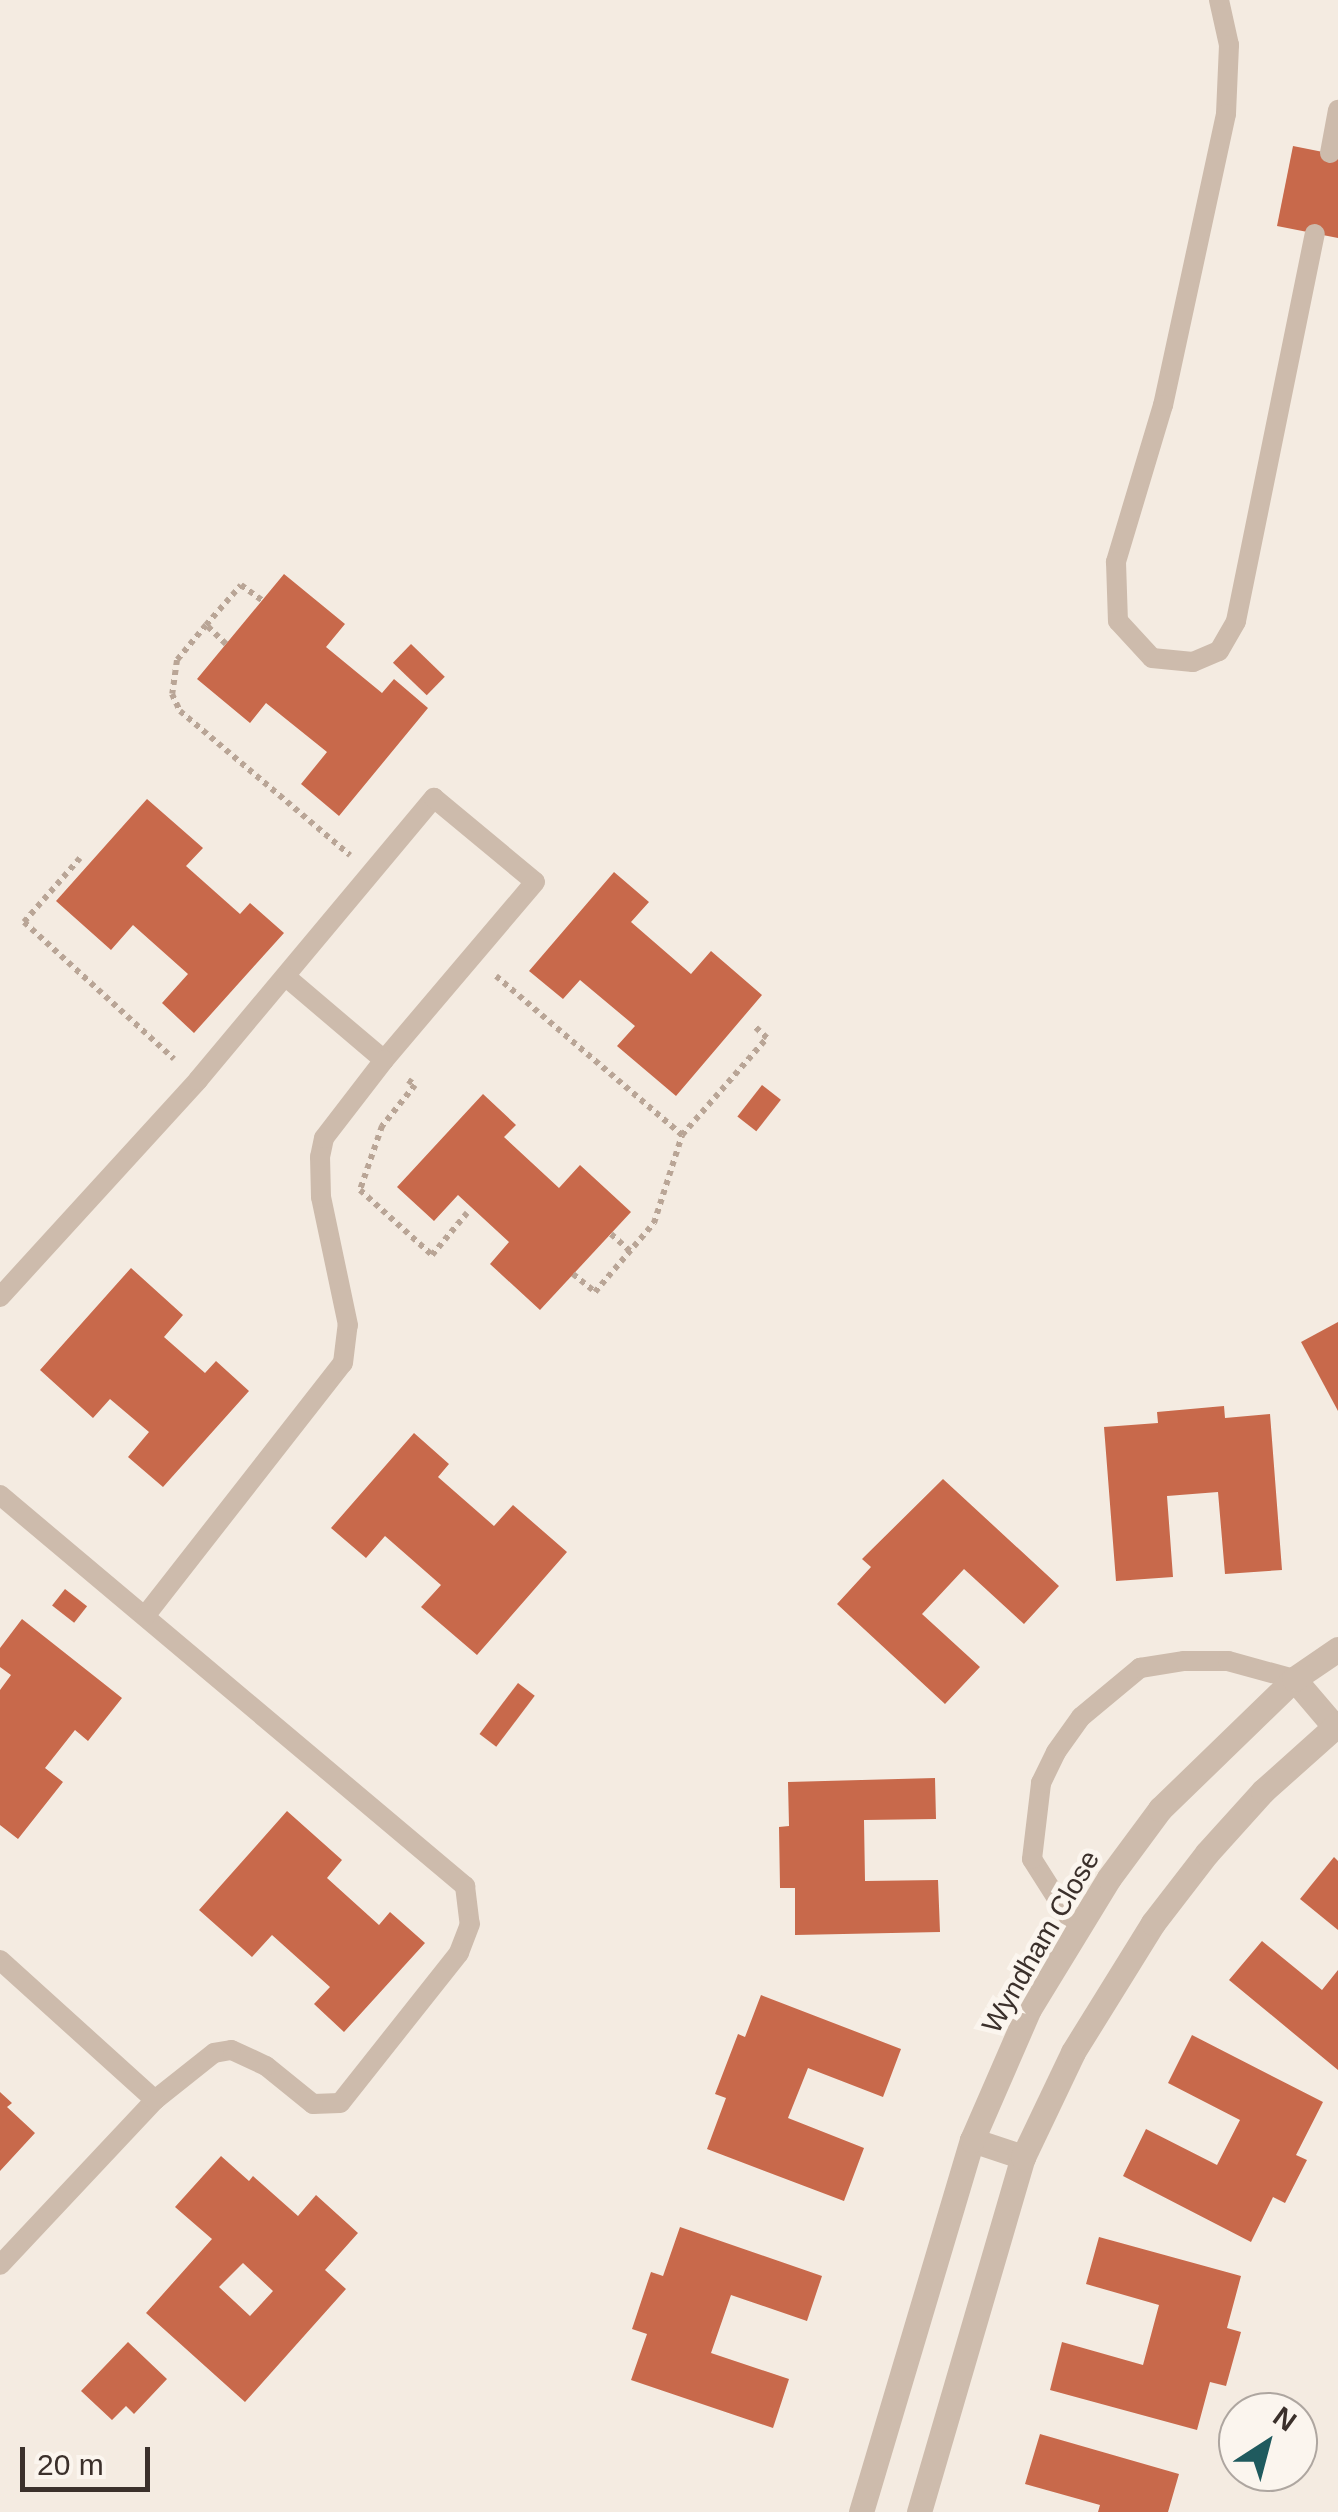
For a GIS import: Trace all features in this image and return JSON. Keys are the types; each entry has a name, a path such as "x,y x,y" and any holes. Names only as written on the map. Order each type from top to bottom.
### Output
{"street":[{"name":"Wyndham Close","path":"861,2512 972,2140 1029,2009 1160,1808 1294,1679 1338,1650"},
{"path":"919,2512 1023,2157 1073,2052 1153,1923 1262,1791 1336,1725 1294,1679"},
{"path":"972,2140 1023,2157"}],"lane":[{"path":"1218,0 1229,46 1226,114 1163,405 1116,562 1118,621 1152,658 1193,662 1218,650 1236,621 1315,234"},
{"path":"1330,153 1338,110"},
{"path":"0,1296 198,1080 434,798 535,882 384,1060 324,1138 320,1157 321,1198 348,1325 343,1363 145,1616"},
{"path":"286,977 384,1060"},
{"path":"0,1495 465,1886 470,1924 459,1952 340,2103 313,2104 266,2066 231,2050 214,2053 156,2100 0,2265"},
{"path":"1077,1930 1032,1859 1041,1783 1056,1752 1081,1717 1140,1668 1184,1661 1228,1661 1294,1679"},
{"path":"0,1960 156,2100"}],"path":[{"path":"262,600 242,585 178,660 172,694 180,710 371,874"},
{"path":"206,625 226,644"},
{"path":"80,858 24,922 198,1080"},
{"path":"472,956 682,1134"},
{"path":"573,1274 594,1292 654,1223 682,1134 767,1038 754,1026"},
{"path":"384,1060 415,1085 382,1126 360,1190 432,1255 467,1213"},
{"path":"611,1234 631,1252"}],"building":[{"path":"1293,146 1338,155 1338,238 1277,226"},
{"path":"284,574 345,624 326,647 382,693 394,679 428,708 339,816 301,784 327,752 266,703 250,723 197,679"},
{"path":"411,644 445,677 427,695 393,663"},
{"path":"147,799 203,848 186,866 240,914 250,903 284,933 194,1033 162,1003 188,974 133,925 111,950 56,901"},
{"path":"614,872 649,902 631,922 691,974 711,951 762,995 676,1096 617,1046 635,1026 580,980 563,999 529,971"},
{"path":"762,1085 781,1100 756,1131 737,1117"},
{"path":"483,1094 516,1125 504,1137 559,1188 580,1165 631,1212 540,1310 490,1264 509,1242 458,1195 434,1221 397,1187"},
{"path":"131,1268 183,1315 164,1337 205,1373 216,1361 249,1391 163,1487 128,1457 149,1432 110,1399 93,1418 40,1370"},
{"path":"1338,1322 1338,1411 1301,1342"},
{"path":"1224,1406 1225,1418 1270,1414 1282,1570 1225,1574 1218,1492 1167,1496 1173,1577 1116,1581 1104,1427 1158,1423 1157,1412"},
{"path":"414,1433 449,1464 438,1477 494,1526 513,1505 567,1552 477,1655 421,1607 441,1585 385,1536 366,1558 331,1528"},
{"path":"943,1479 1059,1586 1024,1624 964,1569 922,1614 980,1667 945,1704 837,1604 871,1567 862,1559"},
{"path":"65,1589 87,1606 74,1623 52,1606"},
{"path":"22,1619 122,1698 88,1741 75,1730 45,1768 63,1782 18,1839 0,1825 0,1690 11,1675 0,1667 0,1648"},
{"path":"518,1683 535,1696 496,1747 479,1734"},
{"path":"935,1778 936,1819 864,1820 865,1881 938,1880 940,1932 795,1935 795,1888 780,1888 779,1827 789,1826 788,1782"},
{"path":"287,1811 342,1860 327,1878 379,1925 390,1912 425,1943 344,2032 314,2004 330,1987 272,1935 252,1957 199,1910"},
{"path":"1334,1857 1338,1861 1338,1930 1300,1899"},
{"path":"1262,1941 1322,1990 1338,1970 1338,2070 1229,1980"},
{"path":"761,1995 901,2049 883,2097 808,2068 788,2118 864,2148 844,2201 707,2149 726,2098 715,2094 738,2034 745,2037"},
{"path":"1192,2035 1323,2102 1296,2155 1307,2160 1285,2203 1273,2197 1251,2242 1123,2176 1146,2129 1217,2165 1240,2120 1168,2083"},
{"path":"0,2092 12,2103 7,2107 35,2133 0,2171"},
{"path":"221,2156 249,2181 253,2176 298,2216 316,2195 358,2233 325,2270 346,2289 245,2402 146,2313 212,2239 175,2207","holes":["243,2263 273,2291 250,2316 219,2287"]},
{"path":"680,2227 822,2276 807,2321 731,2295 711,2353 789,2379 773,2428 631,2380 647,2334 632,2329 651,2272 663,2276"},
{"path":"1099,2237 1241,2276 1227,2328 1241,2332 1226,2386 1210,2382 1197,2430 1050,2390 1062,2342 1143,2365 1159,2305 1086,2284"},
{"path":"128,2342 167,2379 134,2414 126,2406 112,2420 81,2391"},
{"path":"1040,2434 1179,2474 1168,2512 1098,2512 1100,2505 1025,2484"}]}
